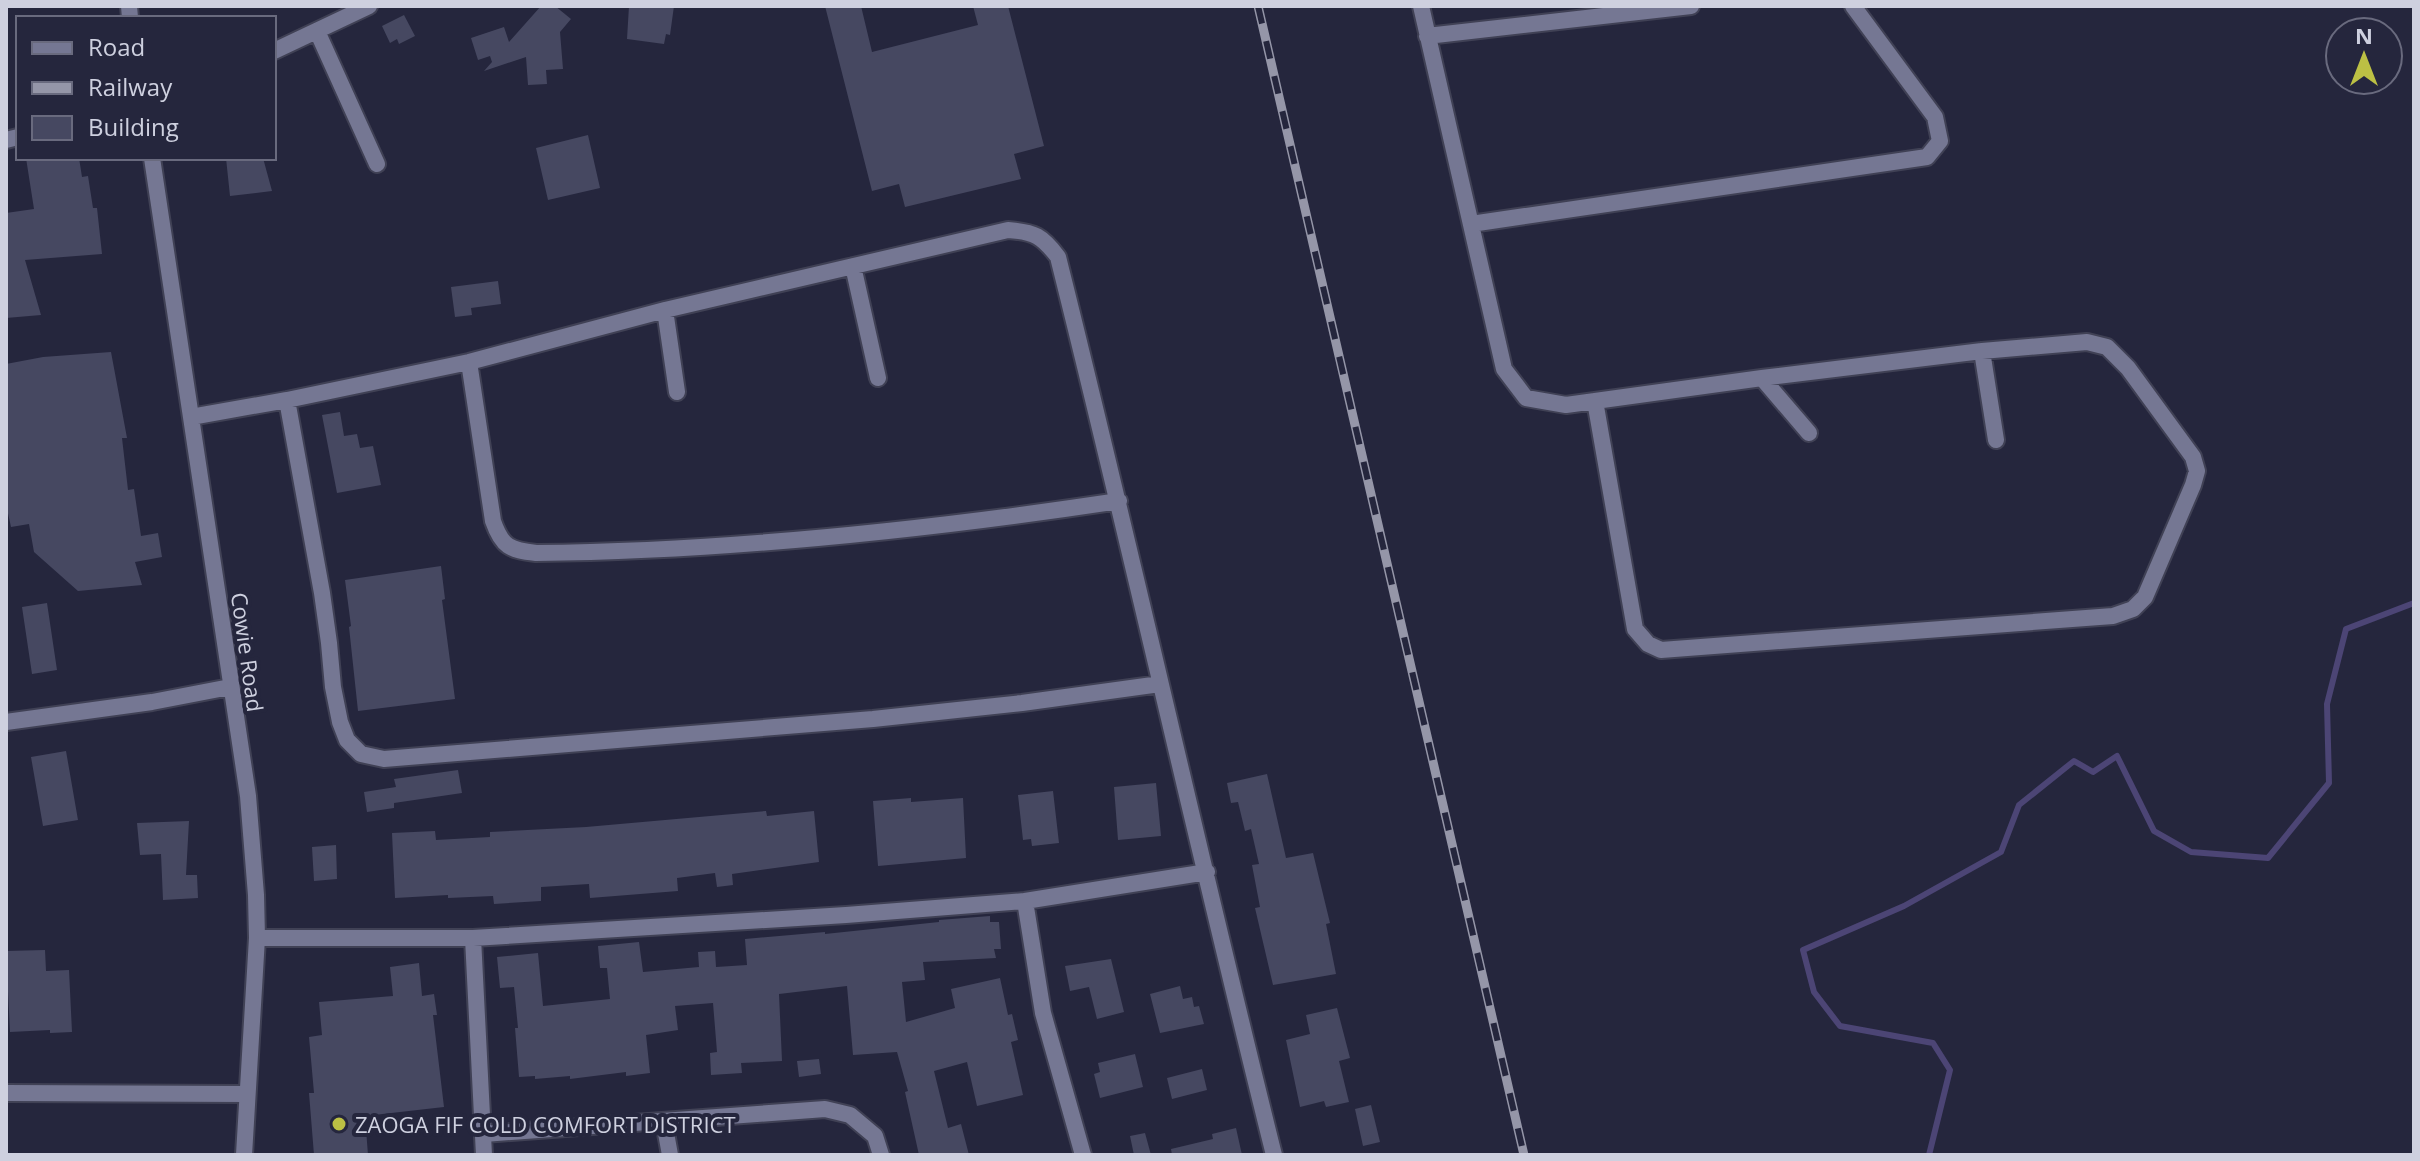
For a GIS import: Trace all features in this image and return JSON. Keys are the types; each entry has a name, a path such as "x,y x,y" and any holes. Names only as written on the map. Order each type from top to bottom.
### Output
{"street":[{"path":"276,50 369,6"},
{"path":"1421,6 1504,369 1526,398 1566,405 1595,401 1762,378 1982,351 2087,342 2107,347 2128,368 2193,457 2197,471 2145,597 2133,609 2113,616 1661,650 1648,644 1635,629 1595,401"},
{"path":"1427,36 1691,6"},
{"path":"1471,224 1927,157 1940,141 1935,117 1853,6"},
{"path":"317,31 377,164"},
{"name":"Cowie Road","path":"152,160 248,796 257,938 244,1155"},
{"path":"191,417 469,362 665,310 1008,230 1027,231 1044,239 1058,257 1274,1155"},
{"path":"853,266 878,378"},
{"path":"665,310 677,392"},
{"path":"1982,351 1996,440"},
{"path":"469,362 493,521 498,538 518,551 599,553 723,546 984,521 1119,501"},
{"path":"1762,378 1809,433"},
{"path":"287,400 324,605 335,703 347,740 361,754 384,759 873,719 1160,684"},
{"path":"6,722 152,702 230,687"},
{"path":"257,938 473,938 687,926 1025,901 1207,872"},
{"path":"1025,901 1043,1013 1083,1155"},
{"path":"473,938 484,1155"},
{"path":"6,1093 246,1094"},
{"path":"484,1134 825,1109 850,1115 875,1136 881,1155"},
{"path":"664,1122 670,1155"}],"building":[{"path":"541,6 555,6 571,19 560,32 563,69 546,70 547,84 528,85 526,57 484,71 492,62 490,56 478,60 471,38 504,27 509,42"},
{"path":"629,6 674,6 670,35 666,34 664,44 627,39"},
{"path":"825,6 861,6 872,52 978,25 973,6 1008,6 1044,146 1014,154 1021,179 905,207 899,184 872,191"},
{"path":"404,15 415,36 399,44 397,39 390,43 382,26"},
{"path":"588,135 600,188 548,200 536,148"},
{"path":"26,160 79,160 82,177 88,176 93,208 97,208 102,254 25,260 41,315 6,318 6,213 34,209"},
{"path":"226,160 264,160 272,191 230,196"},
{"path":"498,281 501,304 471,308 472,315 455,317 451,287"},
{"path":"111,352 127,438 122,438 128,490 134,489 141,536 158,533 162,557 135,562 142,585 78,591 34,552 29,524 11,527 6,504 6,364 43,357"},
{"path":"340,412 344,436 357,434 360,448 373,446 381,485 337,493 322,415"},
{"path":"441,566 445,599 442,600 455,699 358,711 345,580"},
{"path":"47,603 57,670 32,674 22,607"},
{"path":"66,751 78,820 43,826 31,757"},
{"path":"458,770 462,793 394,803 394,808 367,812 364,792 396,787 394,779"},
{"path":"1267,774 1286,858 1313,853 1330,923 1326,924 1336,974 1273,985 1255,908 1260,907 1252,865 1259,864 1251,829 1245,831 1238,802 1231,803 1227,783"},
{"path":"1156,783 1161,836 1118,840 1114,787"},
{"path":"1053,791 1059,843 1032,846 1031,839 1023,840 1018,795"},
{"path":"911,798 911,802 963,798 966,858 878,866 873,801"},
{"path":"766,811 767,816 814,811 819,862 732,874 733,885 717,887 715,873 677,878 678,891 590,898 589,884 541,887 541,901 494,904 493,896 448,898 448,895 395,898 392,833 435,831 436,840 490,837 490,832"},
{"path":"189,821 186,875 197,875 198,898 163,900 161,854 140,855 137,823"},
{"path":"336,845 337,879 314,881 312,847"},
{"path":"990,916 990,922 999,922 1001,949 994,949 996,958 923,962 925,980 902,982 906,1022 955,1008 951,989 1000,978 1008,1015 1012,1014 1018,1040 1011,1042 1023,1095 977,1106 967,1062 934,1071 948,1128 961,1124 969,1155 919,1155 905,1092 908,1091 897,1052 853,1055 847,986 779,994 782,1061 741,1063 742,1073 711,1075 710,1053 717,1052 713,1003 675,1006 678,1030 646,1035 650,1073 626,1076 626,1072 570,1079 570,1076 519,1077 514,987 500,988 497,957 538,953 543,1006 610,999 607,968 600,968 598,946 639,942 643,972 699,967 698,952 715,951 716,967 747,965 745,939 825,934"},
{"path":"45,950 46,971 69,970 72,1032 10,1032 6,951"},
{"path":"1111,959 1124,1012 1097,1019 1089,987 1070,991 1065,966"},
{"path":"419,963 422,996 434,994 437,1015 433,1015 444,1107 365,1116 368,1155 314,1155 309,1093 314,1093 309,1037 322,1035 319,1002 393,996 390,967"},
{"path":"1180,986 1183,999 1192,997 1194,1007 1199,1006 1204,1024 1160,1033 1150,994"},
{"path":"1337,1008 1350,1058 1339,1061 1349,1102 1326,1107 1324,1101 1300,1107 1286,1040 1310,1034 1306,1015"},
{"path":"1135,1054 1143,1087 1100,1098 1094,1074 1100,1072 1098,1063"},
{"path":"819,1059 821,1074 799,1077 797,1061"},
{"path":"1202,1069 1207,1090 1172,1099 1167,1078"},
{"path":"1371,1105 1380,1142 1363,1146 1355,1109"},
{"path":"1236,1128 1242,1155 1172,1155 1171,1149 1213,1139 1212,1134"},
{"path":"1145,1133 1151,1155 1134,1155 1130,1136"}],"waterway":[{"path":"1929,1155 1950,1070 1933,1043 1840,1026 1814,992 1803,950 1904,906 2001,852 2019,805 2074,761 2093,772 2117,756 2154,831 2191,852 2268,858 2329,783 2327,704 2346,629 2414,603"}],"railway":[{"path":"1258,6 1524,1155"}],"place":[{"name":"ZAOGA FIF COLD COMFORT DISTRICT","path":"339,1124"}]}
